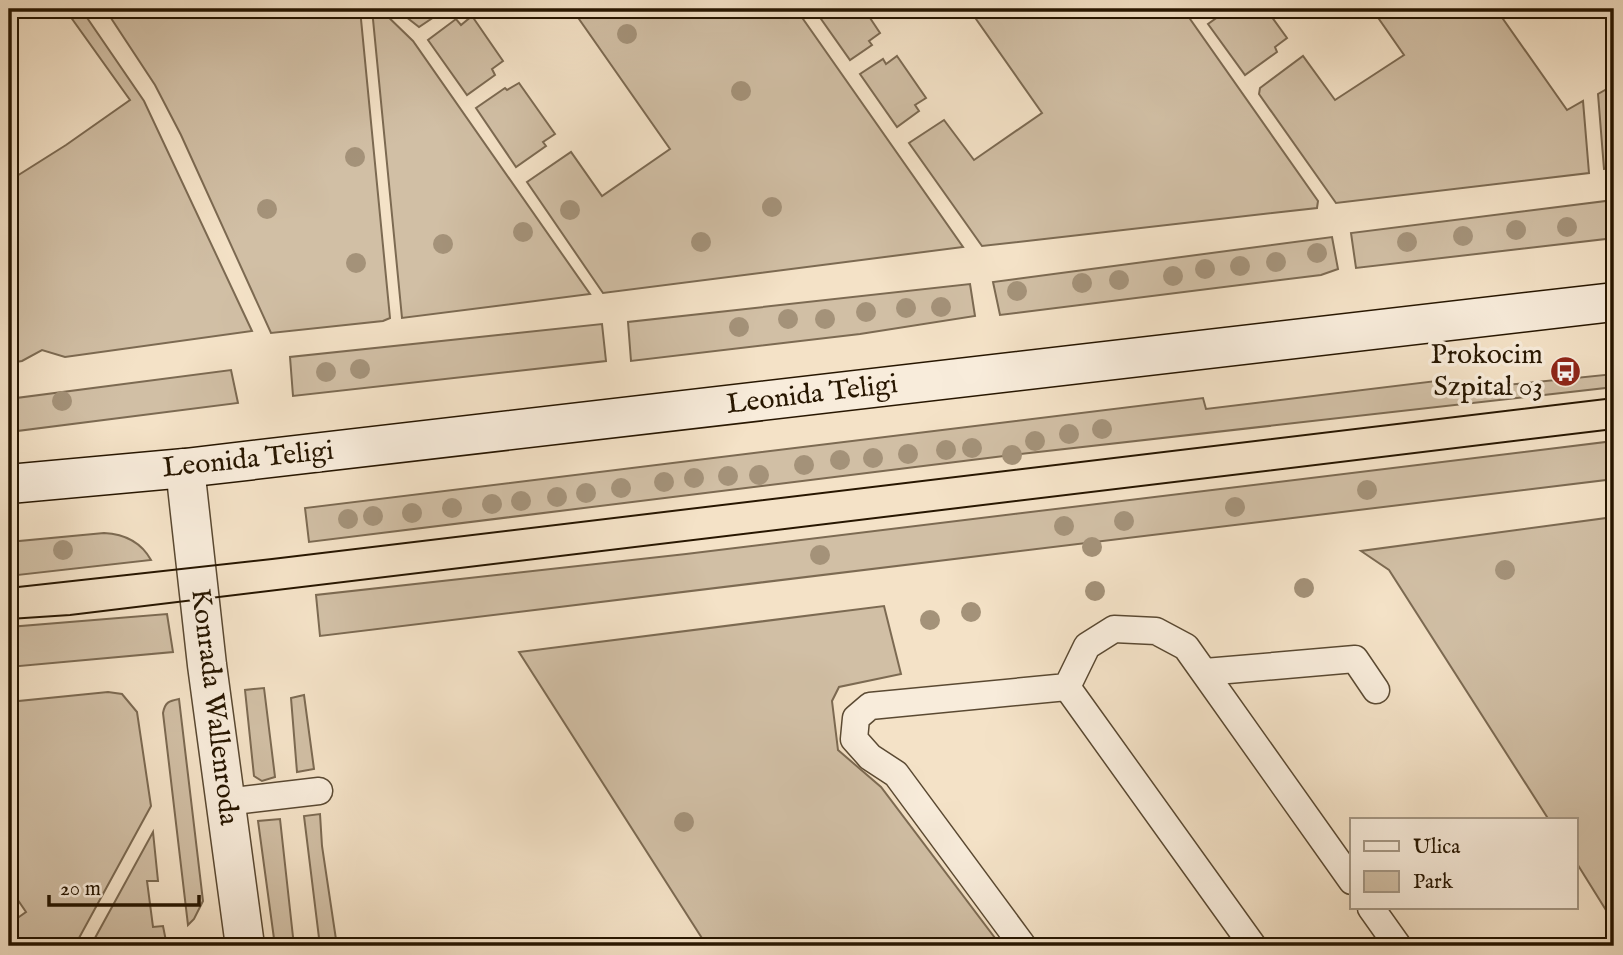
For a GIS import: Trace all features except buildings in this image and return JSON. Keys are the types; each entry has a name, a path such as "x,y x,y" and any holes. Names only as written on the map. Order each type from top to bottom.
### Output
{"street":[{"name":"Leonida Teligi","path":"9,484 185,468 1614,302"},
{"name":"Konrada Wallenroda","path":"185,468 244,946"}],"lane":[{"path":"1067,687 1087,646 1114,629 1156,631 1186,647 1350,878"},
{"path":"1205,673 1355,659 1376,690"},
{"path":"1023,946 896,774 870,757 854,739 856,718 870,706 1067,687"},
{"path":"1067,687 1253,946"},
{"path":"226,802 320,791"},
{"path":"1372,909 1398,946"}],"green space":[{"path":"65,9 81,9 144,101 252,331 65,357 42,350 22,361 9,363 9,181 130,100"},
{"path":"105,9 360,9 390,318 383,321 271,333 181,135 155,85"},
{"path":"372,9 380,9 413,41 590,294 402,318"},
{"path":"396,9 446,9 419,27"},
{"path":"572,9 796,9 963,247 603,293 527,182 571,152 602,196 670,149"},
{"path":"814,9 864,9 880,33 869,41 872,45 850,60"},
{"path":"969,9 1183,9 1318,201 1317,208 982,246 909,143 944,120 974,160 1042,113"},
{"path":"1229,9 1266,9 1287,38 1275,47 1277,52 1245,75 1208,24"},
{"path":"1372,9 1496,9 1567,110 1583,101 1589,173 1336,203 1259,94 1260,88 1303,56 1335,100 1404,55"},
{"path":"472,16 503,61 492,69 495,75 467,95 428,40 456,19 461,25"},
{"path":"897,56 926,98 915,105 919,111 897,127 860,74 883,59 886,64"},
{"path":"519,83 555,134 543,142 546,146 516,167 476,108 505,88 507,90"},
{"path":"1614,85 1614,168 1604,169 1598,94"},
{"path":"1614,200 1614,238 1356,268 1351,233"},
{"path":"1332,237 1338,269 1321,275 1000,315 993,282"},
{"path":"970,284 975,316 860,334 631,361 628,322"},
{"path":"602,324 606,361 293,396 290,357"},
{"path":"231,370 238,403 9,432 9,399"},
{"path":"1614,374 1614,387 1012,455 309,542 305,508 1203,398 1206,409 1436,381 1438,392"},
{"path":"1614,441 1614,479 320,636 316,595 686,554"},
{"path":"1614,517 1614,923 1578,865 1578,818 1548,818 1389,570 1361,551"},
{"path":"104,533 131,540 142,548 151,560 9,576 9,542"},
{"path":"884,606 901,674 839,687 832,701 838,750 881,787 1001,946 707,946 519,652"},
{"path":"167,614 173,652 9,667 9,627"},
{"path":"264,688 275,777 262,781 254,776 245,690"},
{"path":"108,692 122,694 137,712 151,806 79,938 66,946 9,946 9,924 26,912 9,887 9,702"},
{"path":"304,695 314,769 297,772 291,698"},
{"path":"179,699 203,901 188,925 163,713 168,703"},
{"path":"320,814 322,846 337,946 320,946 304,816"},
{"path":"280,819 294,946 275,946 258,821"},
{"path":"153,832 158,881 147,881 153,927 163,926 167,946 101,946 95,938"}],"tram line":[{"path":"9,588 272,559 1614,398"},
{"path":"9,619 70,615 1614,429"}],"place":[{"name":"Prokocim Szpital 03","path":"1566,371"}]}
